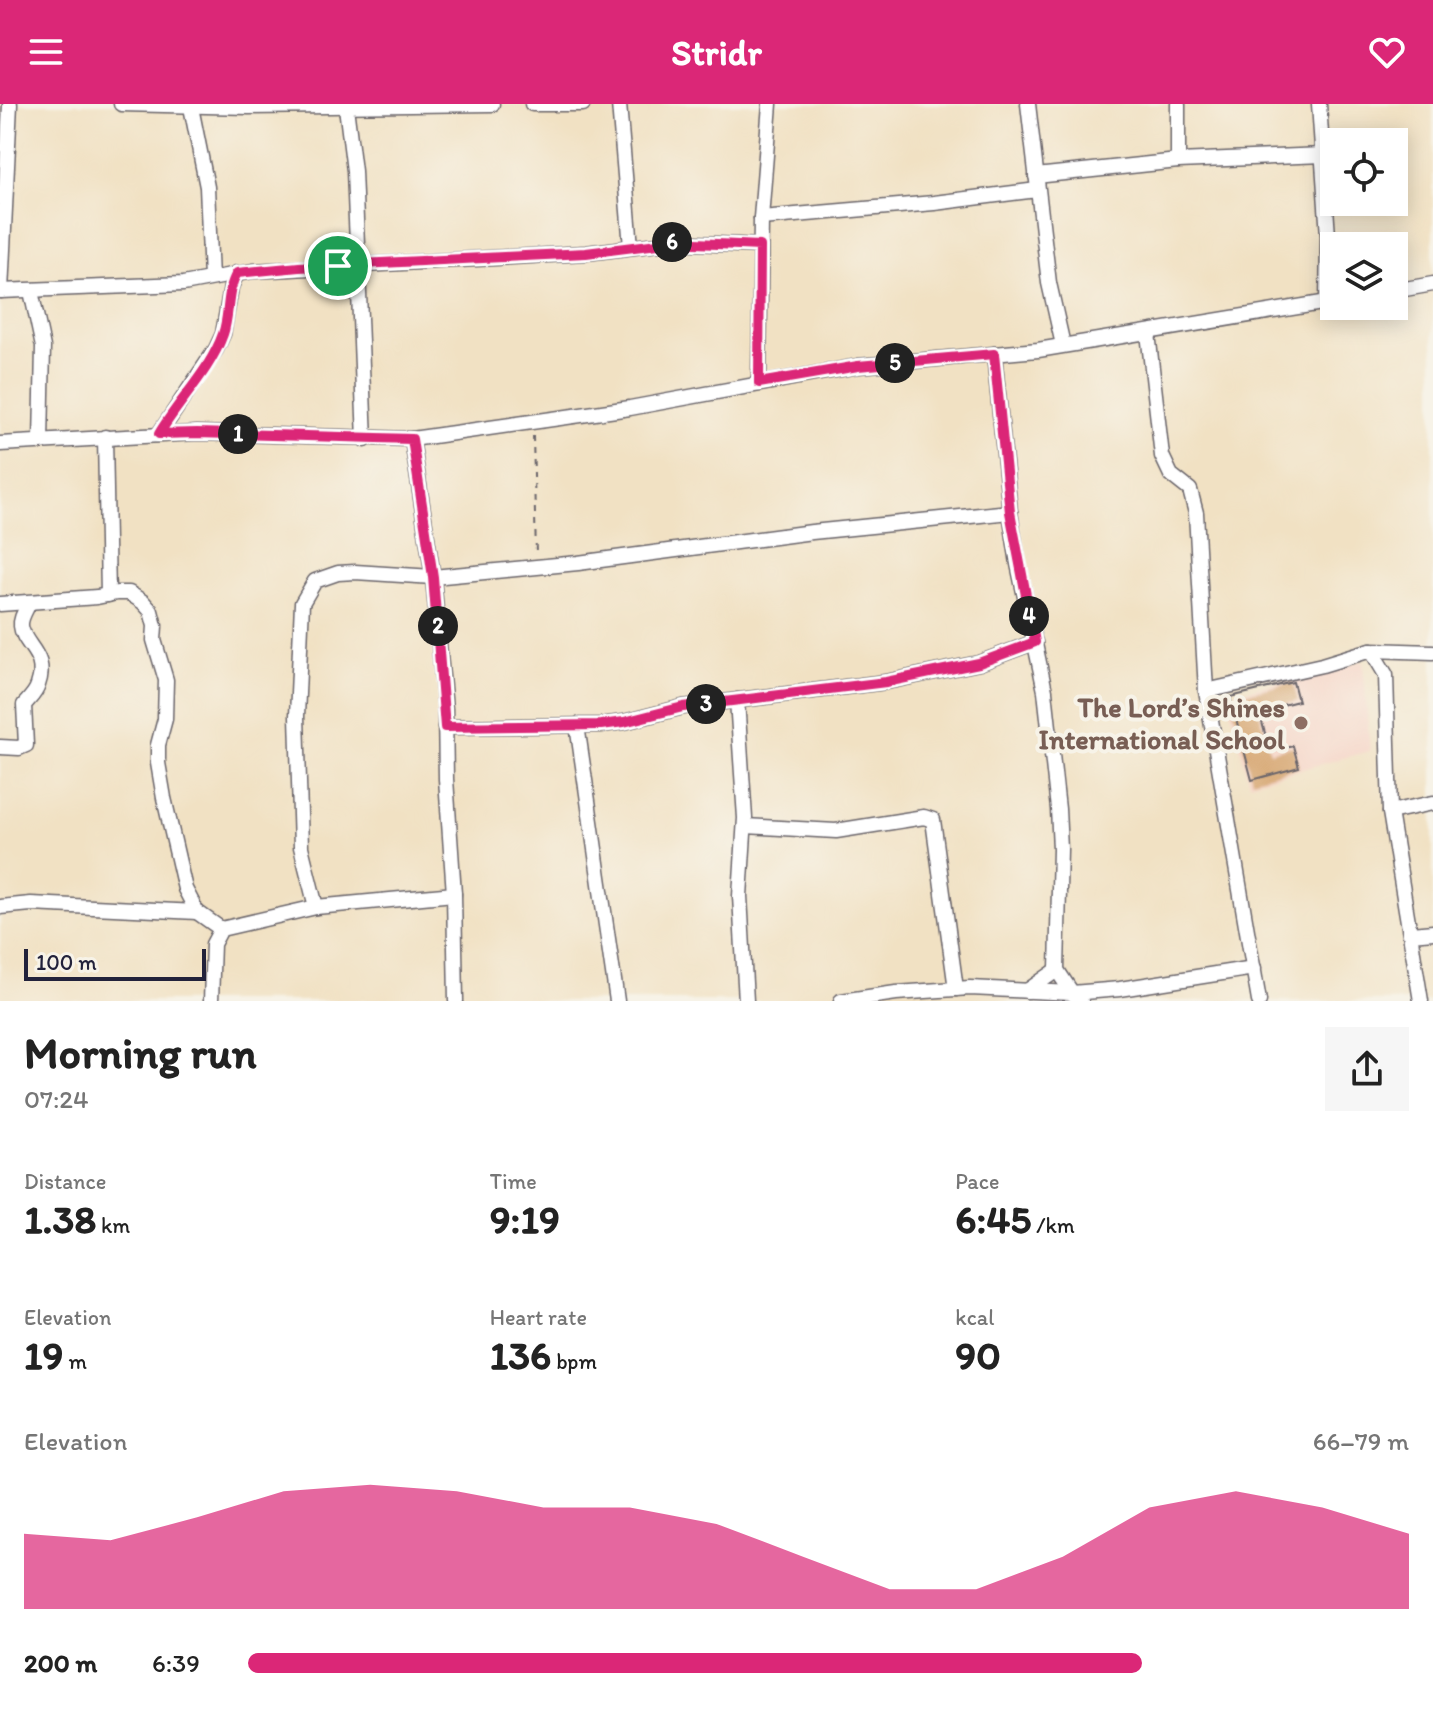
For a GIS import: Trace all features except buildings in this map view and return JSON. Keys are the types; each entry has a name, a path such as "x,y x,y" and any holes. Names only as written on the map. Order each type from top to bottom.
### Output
{"street":[{"path":"10,104 0,291 183,284 237,273 586,253 674,242 760,246"},
{"path":"121,104 191,107 492,104"},
{"path":"532,104 583,104"},
{"path":"619,104 631,247"},
{"path":"759,383 761,218 770,104"},
{"path":"1028,104 1049,283 1063,345"},
{"path":"1178,104 1178,161"},
{"path":"1319,104 1321,128"},
{"path":"191,107 207,187 211,278"},
{"path":"346,107 354,171 365,440"},
{"path":"761,218 934,203 1036,183 1178,161 1320,155"},
{"path":"159,434 216,349 227,319 231,287 237,273"},
{"path":"1408,288 1433,284"},
{"path":"31,291 43,347 41,442"},
{"path":"0,444 159,434 412,439 694,397 858,366 1063,345 1320,304"},
{"path":"1148,333 1162,456 1171,475 1190,490 1196,513 1206,691 1259,1001"},
{"path":"994,354 1010,512 1045,691 1058,809 1057,970 1076,997"},
{"path":"105,437 108,595"},
{"path":"412,439 433,577 445,727 456,1001"},
{"path":"316,907 301,847 297,716 302,603 315,581 338,573 433,577 537,567 812,532 1010,512"},
{"path":"0,604 129,593 151,611 155,626 154,640 166,680 166,709 158,763 185,889 197,912 221,929 316,907 454,894"},
{"path":"0,747 19,748 26,745 24,705 40,680 37,654 21,627 29,603"},
{"path":"445,727 624,722 683,707 886,682 979,663 1035,642"},
{"path":"1206,691 1322,665 1371,650 1433,652"},
{"path":"1371,650 1386,675 1390,812 1421,1001"},
{"path":"737,700 745,826 740,896 746,1001"},
{"path":"577,725 617,1001"},
{"path":"1390,812 1433,803"},
{"path":"745,826 825,831 924,817 933,820 965,993"},
{"path":"0,907 31,904 197,912"},
{"path":"211,1001 213,944 221,929"},
{"path":"1411,934 1433,932"},
{"path":"841,1001 896,993 1027,991 1076,997 1117,995 1254,968"},
{"path":"1027,991 1057,970"}],"path":[{"path":"533,423 537,567"}],"shaded area":[{"name":"The Lord’s Shines International School","path":"1363,661 1370,751 1249,783 1227,695"}],"place":[{"name":"The Lord’s Shines International School","path":"1301,723"}],"route":[{"path":"674,242 760,246 759,383 858,366 994,354 1010,512 1035,642 979,663 886,682 683,707 624,722 445,727 433,577 412,439 159,434 216,349 223,334 231,287 237,273 338,266 586,253 674,242"}]}
